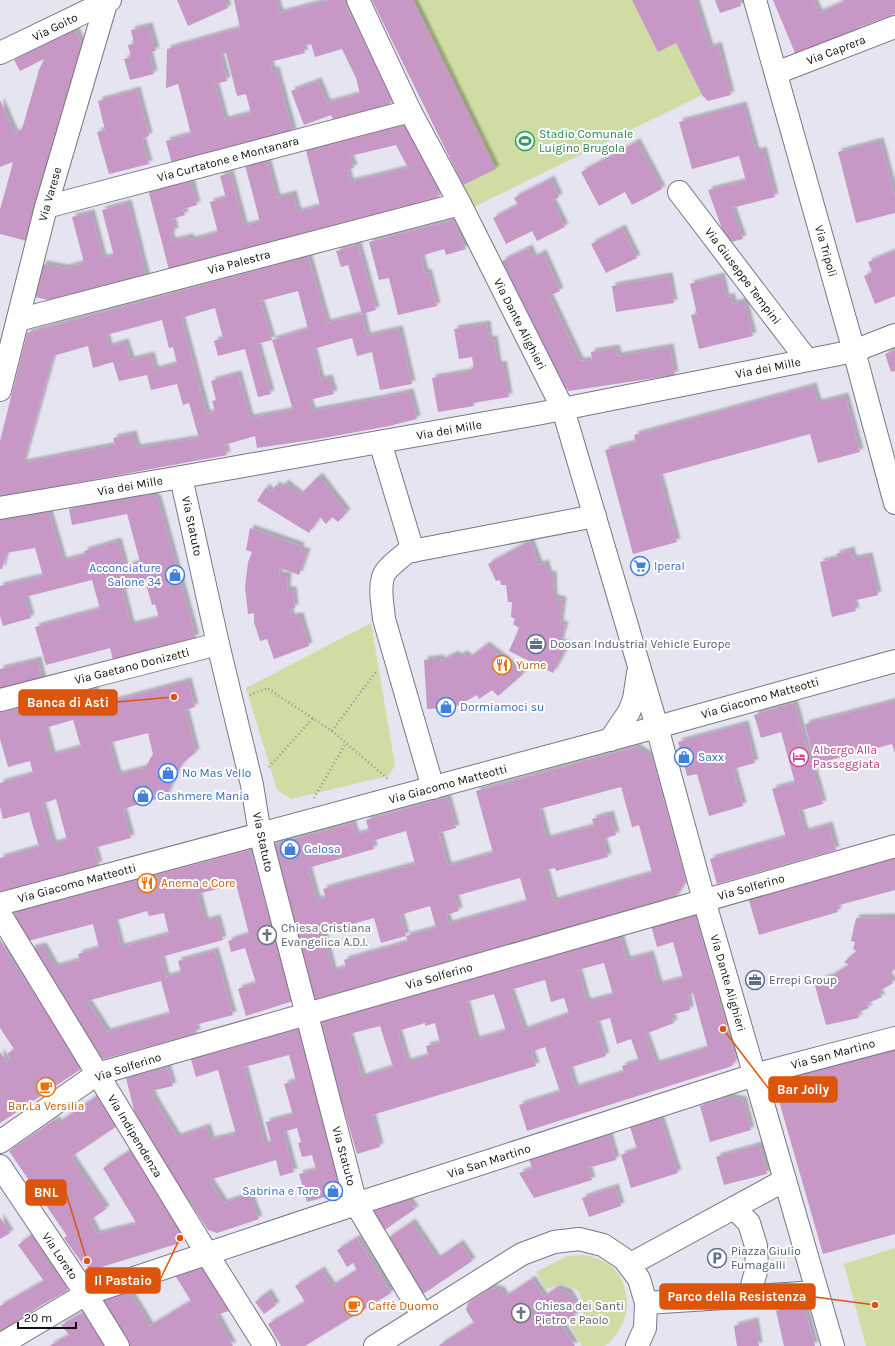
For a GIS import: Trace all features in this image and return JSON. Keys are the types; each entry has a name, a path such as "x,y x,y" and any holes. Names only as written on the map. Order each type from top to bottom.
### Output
{"street":[{"name":"Via Dante Alighieri","path":"358,0 410,110 460,204 563,409 657,727 704,900 833,1346"},
{"name":"Via Tripoli","path":"755,0 854,351 895,503"},
{"name":"Via Goito","path":"0,53 108,1"},
{"name":"Via Varese","path":"0,390 46,207 108,1"},
{"name":"Via Caprera","path":"776,73 895,27"},
{"name":"Via Curtatone e Montanara","path":"46,207 410,110"},
{"name":"Via Giuseppe Tempini","path":"680,192 807,360"},
{"name":"Via Palestra","path":"18,320 460,204"},
{"name":"Via dei Mille","path":"0,508 563,409 854,351 895,335"},
{"path":"380,442 413,551"},
{"name":"Via Statuto","path":"182,477 218,644 252,785 260,834 356,1204 423,1316"},
{"path":"432,788 384,619 381,596 383,576 407,552 595,516"},
{"name":"Via Gaetano Donizetti","path":"0,700 218,644"},
{"name":"Via Giacomo Matteotti","path":"0,904 610,740 895,661"},
{"name":"Via Dante Alighieri","path":"610,740 629,712 634,699 639,666"},
{"name":"Via Solferino","path":"0,1142 98,1074 895,846"},
{"name":"Via Indipendenza","path":"0,914 265,1346"},
{"name":"Via San Martino","path":"0,1345 86,1294 356,1204 754,1075 895,1038"},
{"name":"Via Loreto","path":"0,1166 86,1294 118,1346"},
{"path":"629,1265 785,1180"},
{"path":"734,1208 749,1224 756,1246 757,1268 750,1296"},
{"path":"375,1346 522,1254 554,1242 579,1239 603,1245 624,1259 639,1279 646,1303 645,1328 637,1346"},
{"path":"646,1303 817,1292"}],"path":[{"path":"332,731 393,649"},
{"path":"232,703 267,688 332,731 406,795"},
{"path":"252,785 313,718"},
{"path":"301,823 346,743"}],"green space":[{"name":"Stadio Comunale Luigino Brugola","path":"372,0 654,0 702,95 474,207"},
{"path":"371,623 395,766 388,776 291,799 277,790 246,688"},
{"path":"895,1248 895,1346 866,1346 844,1264"},
{"path":"583,1255 601,1260 611,1266 622,1281 625,1290 627,1308 622,1325 610,1343 604,1346 582,1346 570,1326 582,1319 585,1306 578,1291 570,1286 560,1284 546,1289 536,1272 567,1256"}],"building":[{"path":"177,0 225,0 228,8 188,26"},
{"path":"234,0 276,0 280,13 329,0 343,0 392,97 389,106 334,121 331,115 304,125 291,91 318,81 327,103 360,94 356,78 342,49 315,57 311,44 303,46 305,53 270,62 272,71 276,70 293,132 172,164 166,141 191,134 178,84 166,88 167,49 240,28","holes":["226,53 237,96 246,94 251,113 225,120 215,84 227,81 220,54"]},
{"path":"372,0 413,0 496,169 463,185"},
{"path":"632,0 695,0 710,48 718,45 731,95 708,101 702,95 676,43 658,52"},
{"path":"715,0 739,0 741,6 720,13"},
{"path":"773,0 813,0 819,13 844,2 843,0 895,0 895,14 855,29 858,36 797,58"},
{"path":"149,26 156,51 149,52 154,74 130,80 124,59 131,57 128,45 134,44 131,30"},
{"path":"75,29 82,44 27,241 0,234 0,210 13,162 0,167 0,100 15,134 22,129 39,70 44,59 20,71 14,60"},
{"path":"137,90 149,136 142,139 149,164 109,174 97,132 105,130 98,101"},
{"path":"743,105 756,152 763,150 775,197 732,208 743,239 727,243 708,190 746,181 739,156 692,169 679,122"},
{"path":"406,121 439,188 436,201 169,270 148,189 190,178 197,205 183,209 185,215 172,219 175,231 170,233 172,241 190,237 191,240 218,233 210,202 226,198 220,176 230,173 244,226 260,222 245,165 267,160 277,198 293,194 298,212 320,206 305,147","holes":["396,145 408,168 350,182 347,170 354,168 350,156"]},
{"path":"880,141 895,196 895,213 856,223 838,152"},
{"path":"637,142 662,189 632,205 625,192 599,206 581,172"},
{"path":"551,179 559,197 552,201 565,227 537,241 532,231 506,244 493,218 518,205 514,198"},
{"path":"128,203 147,279 57,302 35,297 43,264 65,268 84,263 72,217 91,213 103,258 114,256 102,210"},
{"path":"449,221 454,222 466,249 446,255 444,249 421,256 425,273 428,272 437,306 398,315 389,278 379,280 369,242"},
{"path":"622,228 637,258 606,273 591,244"},
{"path":"358,245 376,310 362,314 348,265 341,267 336,251"},
{"path":"529,248 533,258 543,253 560,291 549,296 580,361 592,360 591,352 616,348 618,356 670,347 675,375 569,391 560,382 502,261"},
{"path":"895,251 895,296 875,304 864,276 872,272 868,262"},
{"path":"308,256 327,323 362,314 367,336 399,329 412,384 380,390 372,352 357,356 352,338 313,349 321,380 329,378 334,394 309,400 312,411 410,392 417,419 389,426 318,439 257,448 255,436 224,445 227,455 0,497 0,441 27,333","holes":["298,291 308,329 272,340 260,301","215,308 223,338 214,341 218,356 245,349 258,397 271,394 257,344 272,340 293,410 250,418 238,374 211,381 216,400 212,401 215,411 207,414 181,318","162,320 169,348 173,347 177,364 155,370 151,355 131,360 125,342 109,347 106,335","88,346 93,368 113,362 119,381 147,375 151,390 177,384 183,405 189,403 199,438 137,448 133,434 113,438 115,445 23,463 53,356"]},
{"path":"669,276 674,303 616,312 612,286"},
{"path":"721,276 726,298 731,296 733,304 744,301 753,336 699,349 691,315 697,314 690,284"},
{"path":"487,324 489,340 494,339 498,365 503,364 509,397 473,403 474,406 438,412 432,378 468,372 468,370 474,369 472,357 459,359 454,329"},
{"path":"895,350 895,371 891,372 885,354"},
{"path":"813,386 818,403 845,396 860,452 818,463 810,434 659,475 677,542 633,554 605,450 636,442 634,435"},
{"path":"319,476 347,512 338,522 332,517 326,524 320,517 309,533 257,501 266,487 271,492 276,485 281,488 285,483 300,495"},
{"path":"151,492 158,500 196,638 113,660 110,648 46,665 35,627 100,609 92,580 25,597 31,618 3,626 0,616 0,586 43,576 35,548 6,553 2,569 0,569 0,519 48,510 63,561 85,555 84,551 118,541 125,567 140,562 127,514 72,525 69,509","holes":["146,584 152,605 155,604 159,618 131,625 122,590"]},
{"path":"250,528 301,546 300,550 307,552 299,575 280,568 279,575 288,575 287,590 293,590 295,608 290,609 291,617 300,616 309,646 274,659 267,639 260,641 254,622 254,613 248,614 245,587 248,562 252,552 246,550"},
{"path":"530,541 539,565 545,563 549,575 553,574 554,598 563,600 560,624 565,625 560,642 568,645 553,673 509,651 519,628 513,624 515,619 511,617 512,602 508,602 506,585 501,585 500,580 496,581 488,564"},
{"path":"851,550 853,559 869,556 878,595 853,601 856,611 832,617 820,562 837,558 836,554"},
{"path":"486,645 523,674 498,696 492,690 479,699 477,695 453,708 427,709 424,660 440,658 441,661 455,654 458,657 464,654 469,658"},
{"path":"38,660 43,681 0,692 0,669"},
{"path":"188,681 195,707 185,710 196,752 184,762 178,770 166,796 123,809 131,838 94,848 99,865 0,892 0,858 39,847 29,812 3,819 0,807 0,783 33,774 30,761 8,767 0,739 0,711 93,685 99,705","holes":["73,720 81,747 52,755 45,728","148,733 153,754 145,768 118,775 109,743","56,799 67,840 53,844 42,804"]},
{"path":"895,701 895,753 892,744 815,764 805,724"},
{"path":"794,703 823,804 799,811 805,832 829,825 836,850 717,884 710,859 786,837 772,789 795,783 781,732 761,738 754,715"},
{"path":"745,724 755,763 733,769 743,806 709,816 697,774 687,776 678,742"},
{"path":"636,747 652,758 686,881 674,900 314,1000 271,845 352,823 356,835 369,831 366,820 447,797 456,828 439,833 448,866 493,853 476,791","holes":["621,787 632,827 639,825 652,873 554,901 545,870 555,868 556,871 608,857 603,839 616,835 610,814 592,819 594,826 547,839 539,809","406,831 415,864 323,889 326,898 317,900 308,868 374,849 372,841","520,878 527,902 449,924 446,915 459,911 455,896","430,906 436,928 406,936 400,915","374,918 381,943 406,936 408,942 344,960 346,967 333,971 323,932"]},
{"path":"250,850 293,1001 246,1016 238,989 256,983 245,948 231,952 228,941 249,934 236,884 198,894 205,921 217,918 223,940 161,957 166,977 181,973 178,961 215,951 233,1015 195,1025 197,1033 104,1059 96,1057 30,949 43,946 55,967 80,960 78,954 99,948 93,924 24,942 14,912","holes":["147,911 149,916 164,913 169,934 121,947 114,921","161,981 170,1014 107,1032 87,1001"]},
{"path":"895,855 895,890 836,906 838,912 759,935 748,897"},
{"path":"695,913 736,1058 732,1066 527,1131 519,1105 560,1092 545,1047 531,1052 536,1066 372,1115 380,1147 357,1154 318,1021 619,934 627,960 650,954 659,985 683,978 673,942 657,947 651,925","holes":["604,963 613,995 587,1002 578,970","545,980 551,1002 564,998 569,1014 524,1030 510,990","693,993 708,1048 656,1064 645,1034 674,1023 671,1015 690,1010 688,995","494,994 506,1031 476,1040 466,1002","610,1018 617,1044 631,1039 639,1061 622,1066 624,1072 575,1088 569,1068 606,1056 596,1022","425,1023 425,1026 435,1023 440,1043 426,1046 428,1056 407,1062 398,1031","380,1026 393,1067 362,1077 349,1034"]},
{"path":"895,917 895,969 888,975 893,983 878,992 882,997 866,1004 869,1008 857,1013 859,1018 826,1025 814,982 830,977 849,965 844,962 857,951 853,949 855,942 851,941 856,918"},
{"path":"0,939 11,959 84,1067 0,1123 0,1052 7,1062 11,1060 7,1054 14,1049 0,1028"},
{"path":"299,1026 344,1192 307,1202 299,1174 316,1170 312,1155 302,1157 298,1143 301,1142 297,1128 283,1132 294,1172 280,1176 276,1160 209,1180 224,1203 249,1194 259,1219 217,1233 208,1230 131,1112 134,1110 126,1078 167,1067 173,1086 151,1091 154,1099 177,1137 207,1127 211,1140 236,1134 218,1070 196,1077 190,1056","holes":["289,1055 296,1081 284,1084 293,1115 266,1122 271,1142 265,1145 244,1067"]},
{"path":"895,1049 895,1234 823,1254 773,1080"},
{"path":"97,1096 117,1126 71,1157 106,1209 90,1220 97,1234 137,1224 103,1168 131,1150 185,1232 180,1243 95,1269 89,1268 82,1263 64,1238 67,1236 9,1151 56,1119 58,1123"},
{"path":"729,1097 743,1100 751,1130 710,1142 700,1106"},
{"path":"660,1118 678,1173 631,1188 621,1155 637,1149 630,1127"},
{"path":"608,1133 616,1160 588,1168 592,1180 534,1198 519,1173 532,1169 529,1158"},
{"path":"759,1145 767,1174 724,1185 716,1157"},
{"path":"615,1187 621,1206 589,1217 582,1198"},
{"path":"408,1199 415,1209 383,1231 370,1211"},
{"path":"0,1217 10,1233 0,1239"},
{"path":"412,1222 437,1259 460,1243 472,1261 423,1294 387,1239"},
{"path":"34,1233 68,1282 67,1291 40,1306 0,1332 0,1306 44,1281 18,1245"},
{"path":"357,1238 391,1293 305,1346 281,1346 268,1324 305,1302 295,1286 321,1270 332,1286 357,1270 353,1263 347,1267 337,1250"},
{"path":"203,1265 232,1310 216,1315 233,1346 129,1346 103,1305 105,1297 126,1287 150,1326 191,1301 175,1275"},
{"name":"Chiesa dei Santi Pietro e Paolo","path":"532,1279 544,1297 556,1288 568,1292 575,1303 574,1317 561,1324 575,1346 438,1346 474,1323 466,1310 468,1303 491,1288 501,1290 505,1297"},
{"path":"268,1292 276,1305 264,1314 255,1302"},
{"path":"803,1302 815,1346 784,1346 776,1311"},
{"path":"86,1311 109,1346 49,1346 69,1335 61,1325"},
{"path":"755,1321 759,1346 737,1346 734,1326"}],"place":[{"name":"Stadio Comunale Luigino Brugola","path":"525,141"},
{"name":"Iperal","path":"640,566"},
{"name":"Acconciature Salone 34","path":"175,575"},
{"name":"Doosan Industrial Vehicle Europe","path":"536,644"},
{"name":"Yume","path":"502,665"},
{"name":"Banca di Asti","path":"174,697"},
{"name":"Dormiamoci su","path":"446,707"},
{"name":"Saxx","path":"684,757"},
{"name":"Albergo Alla Passeggiata","path":"799,757"},
{"name":"No Mas Vello","path":"168,773"},
{"name":"Cashmere Mania","path":"143,796"},
{"name":"Gelosa","path":"290,849"},
{"name":"Anema e Core","path":"147,883"},
{"name":"Chiesa Cristiana Evangelica A.D.I.","path":"267,935"},
{"name":"Errepi Group","path":"755,980"},
{"name":"Bar Jolly","path":"723,1029"},
{"name":"Bar La Versilia","path":"46,1087"},
{"name":"Sabrina e Tore","path":"333,1191"},
{"name":"Il Pastaio","path":"180,1238"},
{"name":"Piazza Giulio Fumagalli","path":"717,1258"},
{"name":"BNL","path":"87,1261"},
{"name":"Parco della Resistenza","path":"875,1305"},
{"name":"Caffè Duomo","path":"354,1306"},
{"name":"Chiesa dei Santi Pietro e Paolo","path":"521,1313"}]}
